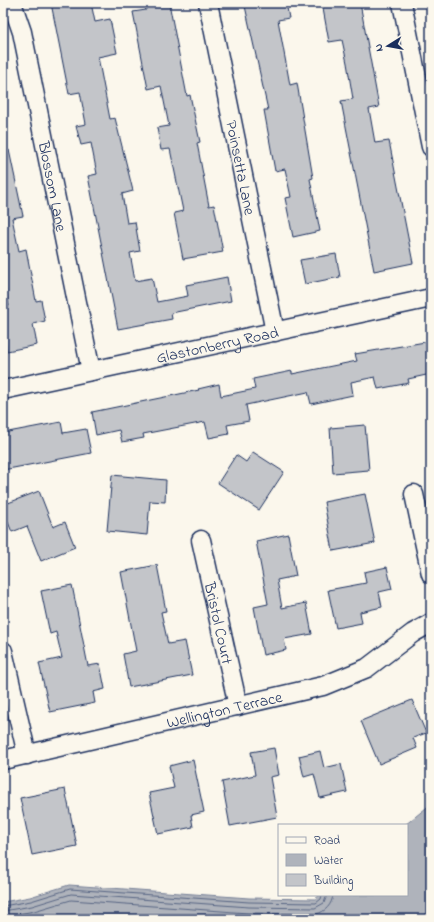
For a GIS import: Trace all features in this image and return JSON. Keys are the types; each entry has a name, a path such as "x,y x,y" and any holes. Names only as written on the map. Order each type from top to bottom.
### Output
{"street":[{"name":"Blossom Lane","path":"12,3 22,32 91,371"},
{"name":"Poinsetta Lane","path":"208,3 275,332"},
{"path":"402,3 431,147"},
{"name":"Glastonberry Road","path":"3,390 431,298"},
{"path":"414,494 431,574"},
{"name":"Bristol Court","path":"201,540 238,706"},
{"name":"Wellington Terrace","path":"3,760 323,686 367,668 413,633 431,623"},
{"path":"3,651 27,755"}],"water":[{"path":"431,804 431,919 3,919 3,902 30,897 69,885 249,898 315,899 319,896 408,896 408,824 406,824"}],"building":[{"path":"51,3 91,3 95,22 110,19 117,53 98,57 110,119 115,118 133,191 122,194 127,223 135,222 140,251 130,253 135,281 152,278 157,302 188,296 186,285 227,277 231,301 171,313 172,319 118,329 88,176 97,174 91,143 81,145 76,126 86,124 80,92 69,94"},
{"path":"144,3 169,3 187,96 190,95 200,142 197,143 209,206 214,205 223,252 183,259 174,213 183,211 170,149 161,150 157,128 169,126 161,86 148,89 133,12 146,10"},
{"path":"255,3 286,3 289,18 278,20 290,85 297,83 313,178 310,179 320,231 293,237 285,198 291,197 285,169 275,171 264,110 268,110 245,6"},
{"path":"322,3 360,3 379,107 369,109 375,143 389,141 413,263 374,271 341,101 353,99 347,63 342,40 329,42"},
{"path":"9,150 23,216 12,218 19,251 26,249 36,301 41,300 45,321 33,324 37,345 7,351 3,331 3,308 9,306 3,276 3,151"},
{"path":"336,254 340,277 305,284 300,260"},
{"path":"431,341 431,374 408,379 409,383 378,389 375,377 351,382 353,395 311,404 308,392 246,405 249,421 227,425 229,434 209,438 205,422 143,434 144,438 122,442 119,430 96,435 92,412 199,390 198,389 219,384 221,396 255,389 253,379 292,371 292,374 357,361 355,354"},
{"path":"61,422 63,433 86,429 91,453 3,470 3,433"},
{"path":"365,425 369,470 333,473 330,428"},
{"path":"253,452 284,472 259,510 218,483 236,455 246,462"},
{"path":"112,475 166,480 165,502 150,501 147,535 107,531"},
{"path":"39,491 53,527 65,522 75,547 41,561 27,526 12,532 3,510 3,505"},
{"path":"365,494 375,543 333,551 324,502"},
{"path":"288,534 296,576 277,580 282,608 306,603 312,634 284,639 286,650 263,655 254,607 268,604 256,541"},
{"path":"157,565 166,611 161,612 168,644 185,641 192,675 129,687 123,654 136,651 121,572"},
{"path":"387,567 392,589 379,592 382,607 360,612 362,623 336,628 328,590 366,583 364,572"},
{"path":"72,585 88,666 100,664 105,689 93,692 95,703 50,712 39,663 62,658 56,632 50,634 41,591"},
{"path":"412,700 426,733 413,738 417,748 379,764 361,721"},
{"path":"274,748 279,775 270,777 277,817 230,826 222,782 255,775 251,752"},
{"path":"320,751 324,768 341,764 347,792 320,798 314,774 304,777 299,756"},
{"path":"193,760 204,812 191,815 193,827 158,834 149,793 174,788 169,766"},
{"path":"65,789 77,846 32,855 20,798"}]}
